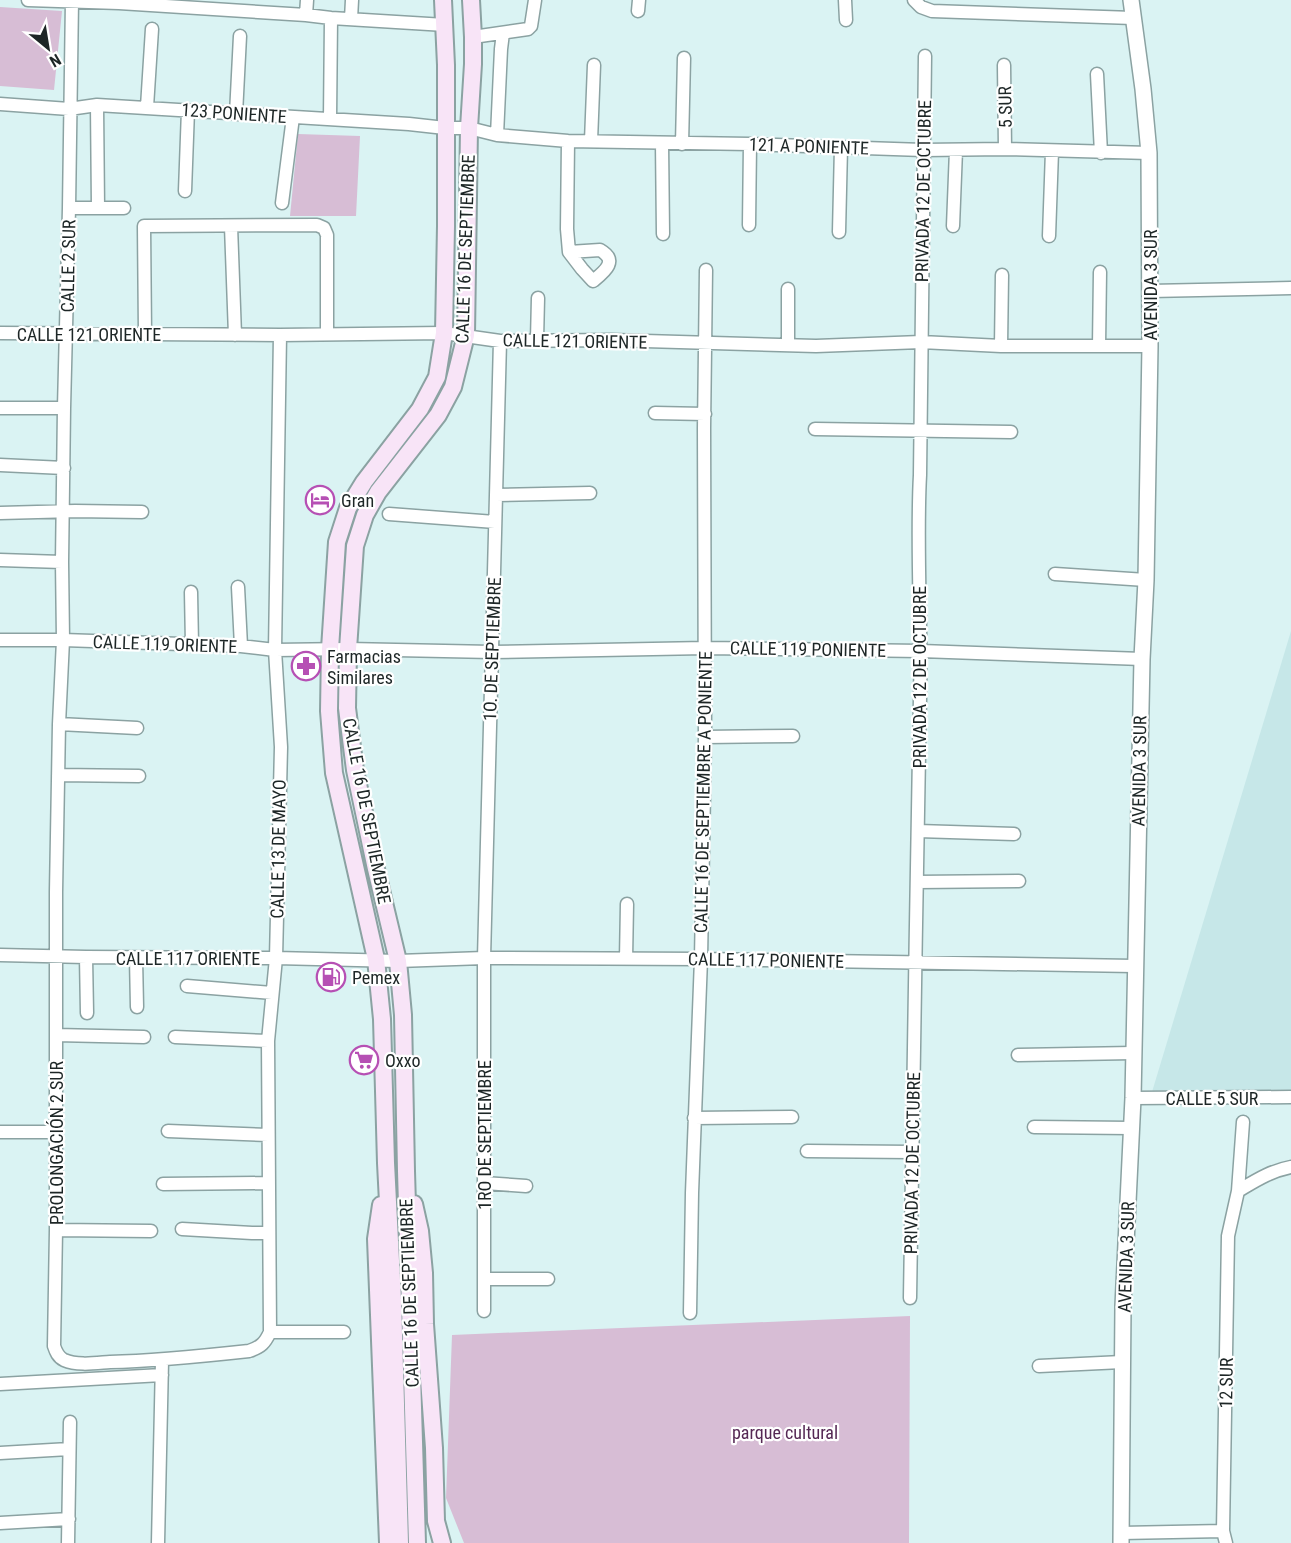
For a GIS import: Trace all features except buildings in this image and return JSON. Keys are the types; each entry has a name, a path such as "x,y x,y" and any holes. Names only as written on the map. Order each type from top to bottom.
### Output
{"main road":[{"name":"CALLE 16 DE SEPTIEMBRE","path":"417,1543 401,1300 386,1163 382,1019 376,960 334,773 328,711 337,542 348,508 364,482 420,409 437,377 444,333 446,226 446,65 443,0"},
{"name":"CALLE 16 DE SEPTIEMBRE","path":"400,1543 401,1300 406,1171 403,1015 398,961 355,770 347,708 348,649 355,546 365,515 378,492 438,415 453,387 466,335 469,128 473,37 471,0"},
{"path":"386,1163 376,1239 388,1543"},
{"path":"406,1171 422,1242 436,1521 442,1543"}],"street":[{"path":"28,0 232,5 331,18 445,24"},
{"path":"306,15 307,0"},
{"path":"351,19 352,0"},
{"path":"473,37 528,29 531,26 535,0"},
{"path":"845,0 846,20"},
{"path":"914,0 921,7 932,11 1133,18"},
{"name":"AVENIDA 3 SUR","path":"1121,1538 1122,1362 1133,1098 1134,966 1146,580 1150,346 1149,153 1131,0"},
{"name":"CALLE 2 SUR","path":"63,640 64,408 72,1"},
{"path":"330,119 331,18"},
{"path":"147,107 152,29"},
{"path":"497,135 503,33"},
{"path":"236,114 240,36"},
{"name":"PRIVADA 12 DE OCTUBRE","path":"910,1298 921,651 918,521 925,56"},
{"path":"682,144 684,58"},
{"path":"591,141 594,65"},
{"name":"5 SUR","path":"1004,65 1005,149"},
{"path":"1097,74 1101,153"},
{"name":"123 PONIENTE","path":"0,104 69,109 97,105 147,107 469,128"},
{"path":"97,105 98,208"},
{"path":"185,191 188,110"},
{"path":"282,203 293,117"},
{"name":"121 A PONIENTE","path":"469,128 497,135 568,141 1149,153"},
{"path":"568,141 567,229 570,252"},
{"path":"662,143 663,234"},
{"path":"749,225 750,144"},
{"path":"839,232 841,147"},
{"path":"953,226 956,150"},
{"path":"1049,236 1052,151"},
{"path":"69,208 124,208"},
{"path":"145,334 144,226 317,225 324,228 327,235 327,334"},
{"path":"231,226 235,335"},
{"name":"CALLE 16 DE SEPTIEMBRE A PONIENTE","path":"690,1313 705,737 706,270"},
{"path":"1099,346 1100,272"},
{"path":"1001,345 1002,275"},
{"path":"1150,291 1291,288"},
{"path":"788,289 788,345"},
{"path":"537,340 538,298"},
{"name":"CALLE 121 ORIENTE","path":"0,333 235,335 444,333 500,341 611,340 816,346 921,342 1150,346"},
{"name":"CALLE 13 DE MAYO","path":"270,1332 268,1041 276,958 281,747 275,650 280,335"},
{"name":"1O. DE SEPTIEMBRE","path":"484,958 500,341"},
{"path":"0,408 64,408"},
{"path":"655,413 705,414"},
{"path":"815,429 1011,432"},
{"path":"0,465 64,468"},
{"path":"496,495 590,493"},
{"path":"0,513 142,512"},
{"path":"389,514 495,522"},
{"path":"0,560 62,562"},
{"path":"1055,574 1146,580"},
{"path":"238,587 241,646"},
{"path":"191,592 192,645"},
{"name":"CALLE 119 ORIENTE","path":"0,640 241,646 275,650 330,649"},
{"name":"PROLONGACIÓN 2 SUR","path":"63,640 58,775 54,1346 61,1358 81,1363 162,1361"},
{"name":"CALLE 119 PONIENTE","path":"330,649 492,652 705,648 921,651 1142,659"},
{"path":"59,724 137,728"},
{"path":"705,737 793,736"},
{"path":"58,775 139,776"},
{"path":"918,831 1014,834"},
{"path":"917,882 1019,881"},
{"path":"626,959 627,904"},
{"name":"CALLE 117 ORIENTE","path":"0,955 398,961"},
{"path":"86,957 87,1013"},
{"path":"136,958 137,1007"},
{"name":"CALLE 117 PONIENTE","path":"398,961 484,958 701,959 1134,966"},
{"name":"1RO DE SEPTIEMBRE","path":"484,958 484,1311"},
{"path":"187,986 272,993"},
{"path":"56,1035 144,1037"},
{"path":"175,1037 268,1041"},
{"path":"1018,1055 1133,1053"},
{"name":"CALLE 5 SUR","path":"1133,1098 1291,1097"},
{"path":"694,1118 792,1117"},
{"name":"12 SUR","path":"1225,1537 1228,1236 1238,1191 1243,1122"},
{"path":"1034,1127 1131,1128"},
{"path":"168,1131 268,1135"},
{"path":"0,1132 55,1132"},
{"path":"807,1151 912,1152"},
{"path":"1238,1191 1264,1176 1291,1167"},
{"path":"163,1184 268,1184"},
{"path":"484,1184 526,1186"},
{"path":"182,1229 269,1233"},
{"path":"56,1230 151,1231"},
{"path":"484,1279 548,1279"},
{"path":"158,1543 162,1361 249,1351 259,1348 266,1342 270,1332 344,1332"},
{"path":"1039,1366 1122,1362"},
{"path":"0,1384 162,1375"},
{"path":"68,1543 70,1422"},
{"path":"0,1453 69,1449"},
{"path":"0,1523 69,1519"},
{"path":"1121,1538 1225,1537"}],"shaded area":[{"path":"1291,631 1291,1093 1152,1092"}],"green space":[{"path":"0,7 62,11 54,90 0,86"},
{"path":"298,134 360,136 356,216 290,216"},
{"name":"parque cultural","path":"910,1316 909,1543 464,1543 446,1498 452,1335"}],"place":[{"name":"Gran","path":"320,500"},
{"name":"Farmacias Similares","path":"306,666"},
{"name":"Pemex","path":"331,977"},
{"name":"Oxxo","path":"364,1060"}]}
